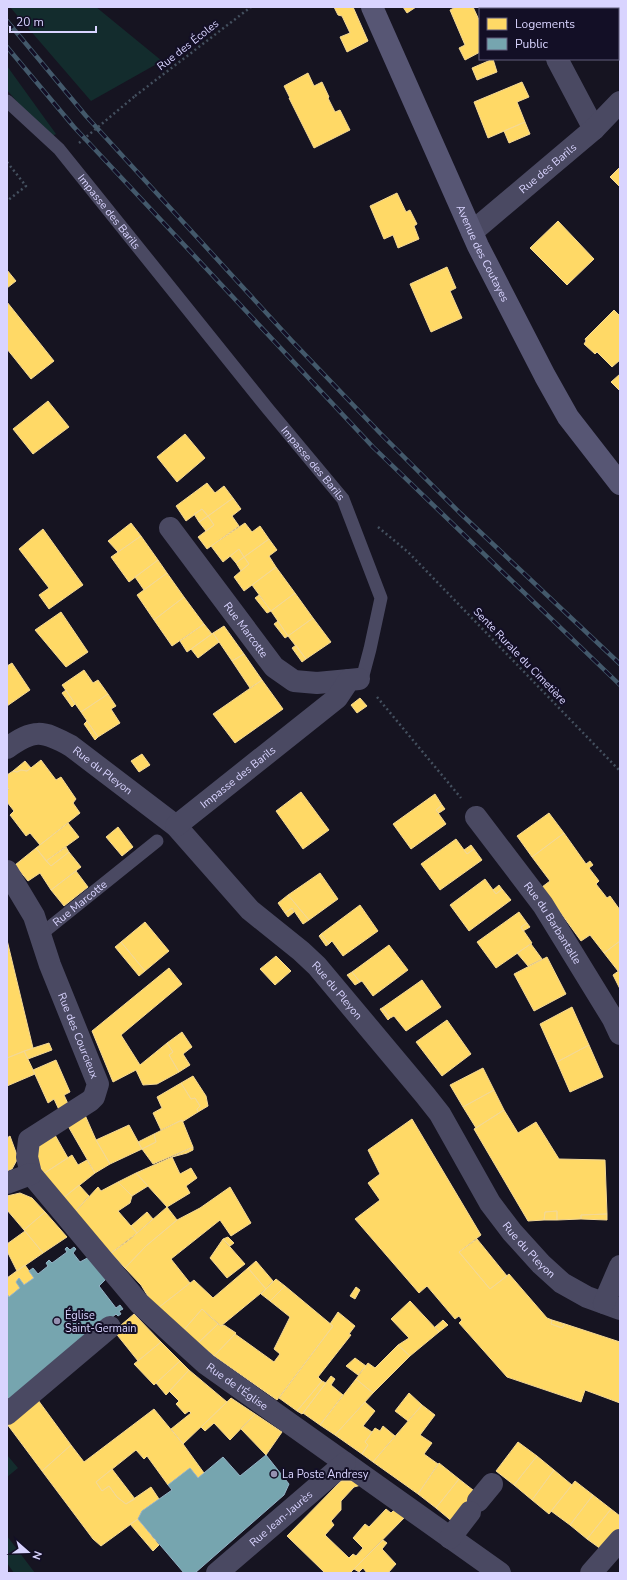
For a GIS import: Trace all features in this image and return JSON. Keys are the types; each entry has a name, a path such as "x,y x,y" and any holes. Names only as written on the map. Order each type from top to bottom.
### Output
{"street":[{"name":"Avenue des Coutayes","path":"372,7 478,246 568,417 620,484"},
{"path":"558,60 594,129"},
{"name":"Rue des Barils","path":"472,232 594,129 620,102"},
{"name":"Rue Marcotte","path":"170,528 274,667 294,681 317,683 356,679"},
{"name":"Impasse des Barils","path":"176,826 337,698 356,679"},
{"name":"Rue du Pleyon","path":"7,748 23,737 34,733 44,734 60,739 176,826 250,910 302,951 316,966 425,1095 440,1114 490,1203 512,1232 541,1264 562,1283 587,1297 612,1306"},
{"name":"Rue du Barbantalle","path":"476,817 543,905 613,1019 620,1034"},
{"name":"Rue des Courcieux","path":"7,871 34,916 50,965 97,1077 98,1084 97,1091 90,1101 82,1108 29,1140 27,1157 31,1174"},
{"path":"7,1183 31,1174"},
{"name":"Rue de l'Église","path":"31,1174 139,1303 206,1364 500,1573"},
{"path":"612,1306 620,1266"},
{"path":"7,1414 110,1327"},
{"name":"Rue Jean-Jaurès","path":"216,1573 345,1463"},
{"path":"450,1538 492,1484"},
{"path":"591,1573 620,1540"}],"lane":[{"name":"Impasse des Barils","path":"7,101 59,149 268,409 343,499 380,598 370,649 356,679"},
{"name":"Rue Marcotte","path":"40,935 157,841"}],"path":[{"name":"Rue des Écoles","path":"79,144 135,96 251,7"},
{"path":"7,162 26,186 7,201"},
{"name":"Sente Rurale du Cimetière","path":"408,552 620,771"},
{"path":"356,679 476,817"}],"green space":[{"path":"10,7 96,7 162,61 91,101"},
{"path":"7,66 56,134 48,138 7,90"},
{"path":"7,1455 18,1468 7,1477"},
{"path":"7,1536 35,1573 14,1573 7,1563"}],"building: Logements":[{"path":"334,7 353,7 368,41 347,52 340,37 350,33 342,16 338,15"},
{"path":"403,7 416,7 407,13"},
{"path":"456,7 473,7 479,20 479,53 465,60 459,48 465,45 450,10"},
{"path":"613,7 614,8 584,8"},
{"path":"619,14 620,15 619,48"},
{"path":"493,60 497,72 477,80 472,68"},
{"path":"308,73 314,86 322,82 335,112 340,110 350,130 314,148 284,86"},
{"path":"522,82 529,97 517,102 525,122 488,138 474,102"},
{"path":"525,122 530,134 509,143 504,131"},
{"path":"620,167 620,187 610,177"},
{"path":"397,193 406,212 410,210 417,224 414,226 419,239 398,248 393,235 384,239 370,206"},
{"path":"558,221 594,259 567,285 530,248"},
{"path":"447,267 456,288 450,291 462,318 431,332 410,284"},
{"path":"7,270 16,281 7,288"},
{"path":"7,302 54,361 31,379 7,349"},
{"path":"614,310 620,316 620,360 612,367 597,352 595,354 584,344 586,341 585,339"},
{"path":"620,374 620,391 611,382"},
{"path":"48,401 69,427 33,454 13,429"},
{"path":"185,434 205,458 177,482 157,457"},
{"path":"207,483 215,493 224,486 233,498 208,516 202,509 186,521 176,506"},
{"path":"233,498 241,509 232,516 239,526 207,549 198,537 214,525 208,516"},
{"path":"202,509 208,516 199,522 194,514"},
{"path":"208,516 214,525 206,531 199,522"},
{"path":"131,523 141,536 118,552 108,541"},
{"path":"245,523 252,532 260,526 269,539 244,557 239,549 223,562 211,546"},
{"path":"43,529 83,585 49,609 39,595 49,588 19,549"},
{"path":"141,536 158,560 129,582 111,557"},
{"path":"269,539 277,550 269,556 276,567 244,591 234,577 249,564 244,557"},
{"path":"239,549 244,557 236,563 230,556"},
{"path":"244,557 249,564 241,571 236,563"},
{"path":"158,560 167,573 144,590 135,577"},
{"path":"276,567 295,593 271,611 252,585"},
{"path":"167,573 184,597 154,620 137,595"},
{"path":"295,593 313,618 288,636 271,611"},
{"path":"259,595 271,611 267,613 255,598"},
{"path":"184,597 204,624 172,646 154,620"},
{"path":"61,612 88,652 66,667 35,630"},
{"path":"313,618 331,642 306,659 288,636"},
{"path":"278,621 288,636 285,638 274,624"},
{"path":"204,624 212,634 187,652 180,641"},
{"path":"224,626 244,654 232,661 213,633"},
{"path":"213,633 219,642 198,658 191,649"},
{"path":"296,645 306,659 302,662 292,648"},
{"path":"244,654 262,680 250,688 232,661"},
{"path":"12,663 30,690 7,706 7,666"},
{"path":"84,670 93,683 98,680 108,694 81,712 62,685"},
{"path":"262,680 283,709 235,743 213,714"},
{"path":"66,690 75,704 72,707 62,693"},
{"path":"108,694 116,706 111,709 120,723 98,737 81,712"},
{"path":"360,698 367,706 357,713 351,705"},
{"path":"87,721 98,737 95,740 84,724"},
{"path":"142,754 150,765 139,772 131,761"},
{"path":"41,760 56,780 61,777 76,799 73,803 80,813 40,845 30,833 26,836 10,815 14,811 7,802 7,790 9,789 7,787 7,775 13,771 27,771"},
{"path":"25,761 31,768 27,771 13,771"},
{"path":"301,792 329,830 303,849 276,811"},
{"path":"435,794 442,805 436,810 446,824 411,849 393,824"},
{"path":"442,805 445,809 439,813 436,810"},
{"path":"549,813 564,833 532,857 517,836"},
{"path":"68,823 79,837 46,861 36,848"},
{"path":"118,827 133,847 122,856 106,837"},
{"path":"564,833 586,864 590,861 593,865 589,868 599,881 596,884 607,898 610,896 620,910 620,941 604,953 590,935 581,941 542,887 550,881 532,857"},
{"path":"456,839 467,854 474,849 482,860 440,890 421,864"},
{"path":"471,845 474,849 467,854 464,850"},
{"path":"66,847 69,852 51,866 46,861"},
{"path":"36,848 51,866 69,852 81,867 51,890 40,873 28,881 15,865"},
{"path":"76,871 88,887 64,906 51,890"},
{"path":"320,873 338,899 309,920 288,895"},
{"path":"485,879 496,894 502,889 511,900 469,931 450,905"},
{"path":"499,885 502,889 496,894 493,890"},
{"path":"288,895 309,920 303,924 292,908 285,913 278,903"},
{"path":"360,905 378,931 343,956 332,941 329,944 321,934"},
{"path":"292,908 294,912 288,917 285,913"},
{"path":"519,912 527,923 521,927 532,943 496,968 477,942"},
{"path":"145,922 169,951 145,971 121,942"},
{"path":"527,923 530,927 523,931 521,927"},
{"path":"321,934 329,944 326,946 319,936"},
{"path":"7,940 33,1048 7,1058"},
{"path":"620,941 620,970 618,971 604,953"},
{"path":"121,942 145,971 139,976 115,947"},
{"path":"531,944 542,959 528,966 517,953"},
{"path":"389,945 408,970 373,996 362,981 360,982 352,972"},
{"path":"276,956 291,971 275,985 260,969"},
{"path":"547,957 566,994 534,1011 514,974"},
{"path":"169,968 182,984 121,1035 140,1065 167,1043 173,1052 169,1055 179,1072 157,1084 143,1085 136,1070 113,1082 92,1031"},
{"path":"620,970 620,989 613,975"},
{"path":"352,972 360,982 355,985 347,975"},
{"path":"422,980 441,1007 406,1031 394,1016 390,1018 382,1008"},
{"path":"572,1007 589,1045 557,1062 540,1024"},
{"path":"382,1008 390,1018 388,1020 380,1009"},
{"path":"447,1020 471,1054 442,1076 416,1042"},
{"path":"182,1032 192,1047 183,1054 190,1065 179,1072 169,1055 173,1052 167,1043"},
{"path":"49,1043 52,1050 28,1059 24,1051"},
{"path":"589,1045 603,1077 570,1092 557,1062"},
{"path":"24,1051 35,1074 7,1086 7,1058"},
{"path":"56,1060 70,1092 64,1095 69,1106 60,1112 54,1099 48,1103 33,1070"},
{"path":"483,1068 494,1090 463,1107 450,1085"},
{"path":"193,1076 206,1096 208,1106 198,1112 197,1109 200,1106 195,1098 191,1099 181,1083"},
{"path":"181,1083 191,1099 195,1098 200,1106 197,1109 198,1112 182,1122 182,1120 161,1130 153,1113 162,1108 157,1097"},
{"path":"494,1090 504,1110 476,1128 463,1107"},
{"path":"504,1110 518,1133 536,1122 559,1159 605,1160 607,1214 581,1215 581,1219 557,1220 557,1211 545,1212 544,1220 528,1221 474,1129"},
{"path":"85,1115 96,1140 110,1164 95,1173 68,1126"},
{"path":"412,1119 481,1235 459,1252 490,1289 509,1274 547,1318 552,1320 551,1324 562,1328 565,1324 620,1342 620,1403 585,1390 581,1402 507,1377 459,1323 462,1320 459,1316 455,1319 427,1286 419,1293 355,1219 380,1200 368,1183 380,1174 368,1150"},
{"path":"182,1120 193,1147 153,1164 142,1149 156,1142 154,1134"},
{"path":"129,1125 142,1149 110,1164 96,1140"},
{"path":"154,1134 156,1142 142,1149 138,1142"},
{"path":"55,1135 68,1158 43,1174 37,1158 39,1147 46,1140"},
{"path":"10,1136 18,1158 12,1169 7,1171 7,1138"},
{"path":"193,1147 193,1150 187,1153 172,1157"},
{"path":"72,1155 78,1165 87,1160 95,1173 62,1199 43,1174"},
{"path":"172,1157 180,1174 191,1168 197,1178 186,1186 190,1193 167,1207 136,1173"},
{"path":"136,1173 148,1186 132,1196 118,1182"},
{"path":"118,1182 132,1196 130,1203 118,1211 137,1233 111,1253 75,1212 98,1187 101,1191"},
{"path":"79,1185 89,1196 75,1212 62,1199"},
{"path":"230,1187 251,1223 231,1236 220,1220 171,1259 190,1283 158,1308 152,1303 141,1285 125,1268 146,1246 177,1220 200,1208"},
{"path":"20,1193 32,1198 45,1212 24,1230 7,1210 7,1196"},
{"path":"167,1207 177,1220 146,1246 125,1268 111,1253 128,1241"},
{"path":"557,1211 557,1220 544,1220 545,1212"},
{"path":"45,1212 67,1237 43,1253 24,1230"},
{"path":"147,1212 153,1219 137,1233 131,1226"},
{"path":"607,1214 607,1220 581,1219 581,1215"},
{"path":"25,1231 43,1253 17,1271 7,1251 7,1244"},
{"path":"228,1237 234,1243 230,1246 223,1239"},
{"path":"223,1239 245,1264 227,1278 210,1258"},
{"path":"477,1239 507,1276 490,1289 459,1252"},
{"path":"256,1261 273,1281 266,1289 248,1268"},
{"path":"25,1265 34,1278 24,1285 19,1278 16,1282 20,1288 9,1297 7,1294 7,1278"},
{"path":"248,1268 266,1289 221,1326 202,1309 182,1332 158,1308 194,1280 213,1298"},
{"path":"276,1279 285,1286 270,1301 261,1294"},
{"path":"285,1286 333,1326 277,1400 214,1356 235,1334 274,1362 280,1354 274,1349 290,1317 270,1301"},
{"path":"356,1287 360,1290 355,1299 350,1296"},
{"path":"410,1301 439,1332 410,1356 398,1345 409,1338 391,1319"},
{"path":"202,1309 218,1324 196,1345 182,1332"},
{"path":"338,1312 355,1326 349,1334 351,1335 318,1377 322,1381 297,1411 279,1398 333,1326 330,1324"},
{"path":"134,1314 161,1342 138,1361 114,1331"},
{"path":"443,1320 448,1325 439,1332 435,1327"},
{"path":"552,1320 565,1324 562,1328 551,1324"},
{"path":"218,1324 221,1326 224,1325 236,1333 214,1356 198,1343"},
{"path":"161,1342 180,1361 154,1385 134,1364"},
{"path":"398,1345 410,1356 373,1393 356,1379 368,1363 375,1368"},
{"path":"355,1358 366,1366 358,1375 346,1366"},
{"path":"180,1361 189,1370 166,1395 156,1383"},
{"path":"189,1370 227,1402 183,1444 171,1429 191,1413 189,1411 185,1414 176,1404 179,1401 169,1391"},
{"path":"331,1376 335,1379 331,1385 343,1395 320,1425 303,1413"},
{"path":"356,1379 373,1393 335,1435 320,1425"},
{"path":"322,1381 326,1383 303,1413 302,1414 297,1411"},
{"path":"409,1393 422,1405 408,1421 395,1411"},
{"path":"231,1398 255,1414 230,1440 214,1423 205,1431 201,1427"},
{"path":"38,1400 71,1445 42,1471 7,1424"},
{"path":"365,1402 375,1411 363,1426 372,1432 365,1442 368,1445 362,1454 335,1435"},
{"path":"422,1405 435,1415 420,1435 432,1443 424,1454 438,1464 418,1494 373,1462"},
{"path":"154,1409 183,1444 204,1473 198,1478 190,1468 168,1485 147,1456 144,1459 136,1450 96,1482 102,1491 109,1486 117,1497 126,1504 151,1487 159,1499 142,1511 138,1519 101,1546 93,1539 42,1471 71,1445 84,1462"},
{"path":"255,1414 282,1432 266,1455 241,1429"},
{"path":"383,1426 395,1436 373,1462 362,1454 368,1445 365,1442 375,1428 380,1431"},
{"path":"518,1442 537,1456 514,1485 496,1471"},
{"path":"537,1456 554,1470 532,1500 514,1485"},
{"path":"439,1463 459,1479 436,1508 418,1494"},
{"path":"112,1469 135,1499 126,1504 117,1497 109,1486 102,1491 96,1482"},
{"path":"554,1470 572,1485 549,1514 532,1500"},
{"path":"459,1479 478,1494 454,1523 436,1508"},
{"path":"341,1481 355,1481 361,1485 354,1487 341,1501 341,1510 331,1521 334,1525 325,1535 349,1558 353,1554 356,1556 363,1548 353,1538 365,1524 369,1527 386,1509 391,1513 395,1509 406,1516 350,1573 325,1573 287,1536"},
{"path":"575,1481 593,1495 570,1525 551,1511"},
{"path":"593,1495 611,1509 587,1539 570,1525"},
{"path":"611,1509 620,1516 620,1533 605,1552 587,1539"},
{"path":"138,1519 159,1545 153,1551 130,1524"},
{"path":"383,1540 387,1543 382,1549 396,1564 388,1573 367,1573 363,1568 359,1572 354,1569"}],"building: Public":[{"name":"Église Saint-Germain","path":"67,1247 70,1250 74,1247 76,1249 73,1253 80,1262 89,1257 106,1279 99,1286 116,1308 120,1305 123,1309 119,1311 121,1314 118,1316 116,1314 12,1400 10,1397 7,1399 7,1294 9,1297 20,1288 16,1282 19,1278 24,1285 34,1278 29,1271 33,1268 38,1274 48,1266 46,1263 49,1260 52,1263 67,1252 65,1249"},
{"path":"266,1455 289,1484 284,1495 195,1573 184,1573 138,1519 142,1511 172,1490 168,1485 190,1468 198,1478 223,1457 240,1476"}],"railway":[{"path":"7,21 86,116 292,341 380,433 460,513 620,664"},
{"path":"7,47 74,127 373,447 620,685"}],"place":[{"name":"Église Saint-Germain","path":"57,1321"},
{"name":"La Poste Andresy","path":"274,1474"}]}
